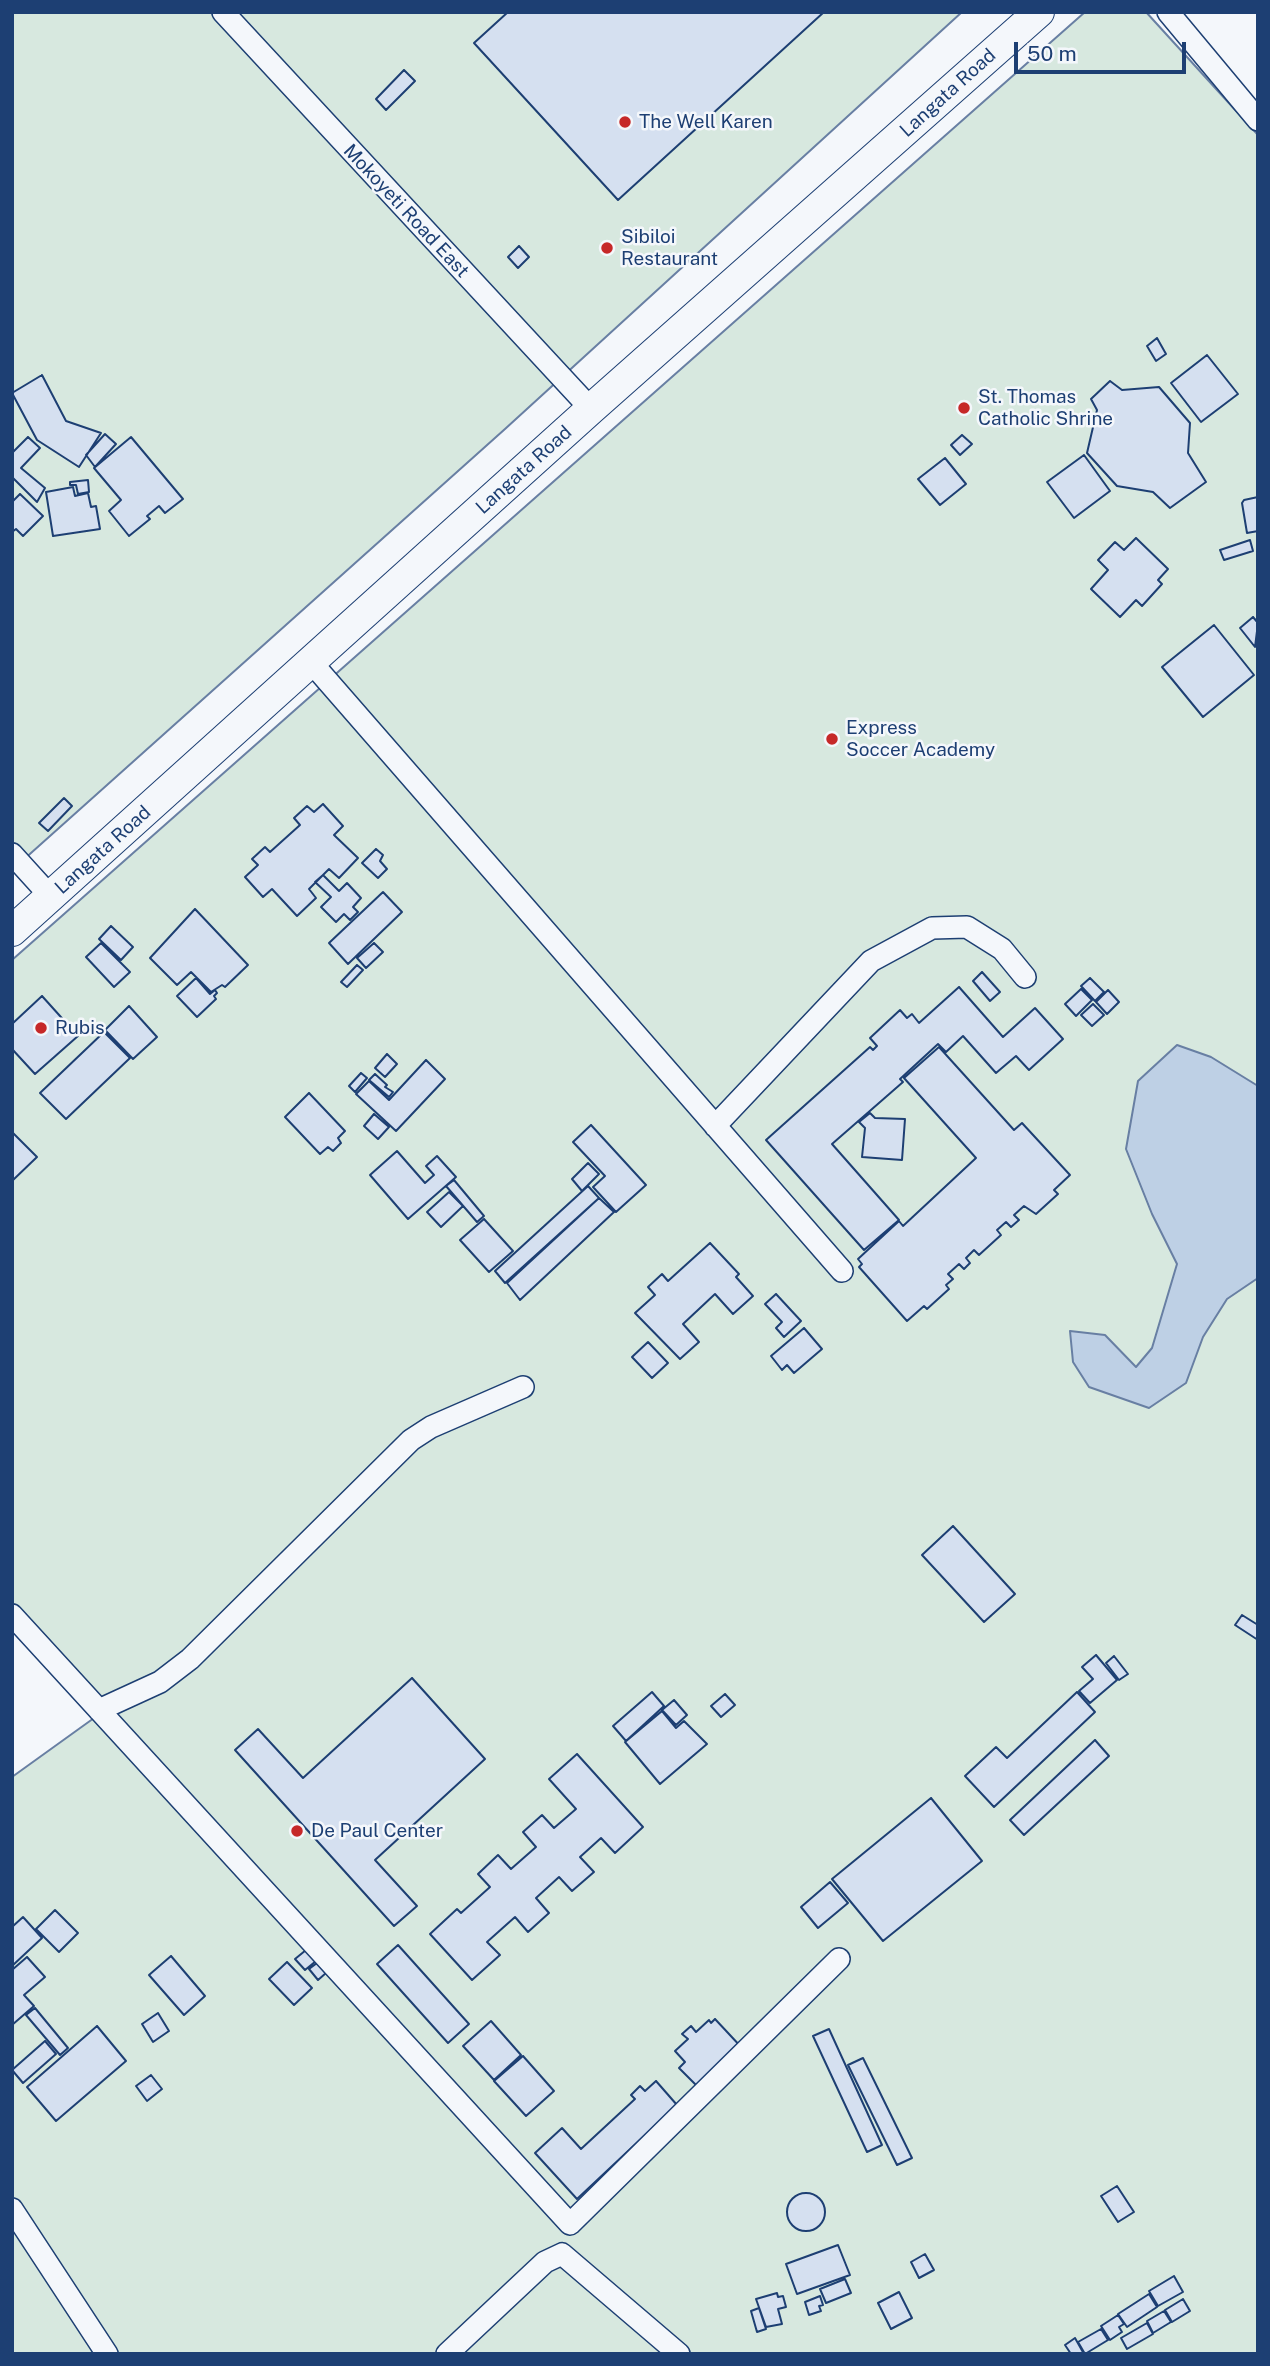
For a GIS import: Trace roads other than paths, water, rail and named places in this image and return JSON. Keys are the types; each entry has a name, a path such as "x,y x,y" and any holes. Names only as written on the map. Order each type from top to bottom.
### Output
{"main road":[{"name":"Langata Road","path":"12,931 592,409 1039,12"}],"street":[{"name":"Mokoyeti Road East","path":"223,12 592,409"},
{"path":"1168,12 1258,120"},
{"path":"311,662 842,1271"},
{"path":"12,854 51,897"},
{"path":"715,1125 871,961 932,928 967,927 1002,949 1025,977"},
{"path":"99,1710 160,1682 190,1659 411,1440 431,1427 523,1387"},
{"path":"12,1615 570,2224 839,1959"},
{"path":"12,2209 107,2354"},
{"path":"447,2354 545,2262 562,2254 679,2354"}],"water":[{"path":"1177,1045 1211,1057 1258,1086 1258,1278 1227,1299 1203,1337 1186,1383 1149,1408 1089,1387 1073,1362 1070,1331 1105,1335 1136,1367 1152,1348 1177,1264 1152,1214 1126,1149 1138,1081"}],"place":[{"name":"The Well Karen","path":"625,122"},
{"name":"Sibiloi Restaurant","path":"607,248"},
{"name":"St. Thomas Catholic Shrine","path":"964,408"},
{"name":"Express Soccer Academy","path":"832,739"},
{"name":"Rubis","path":"41,1028"},
{"name":"De Paul Center","path":"297,1831"}]}
